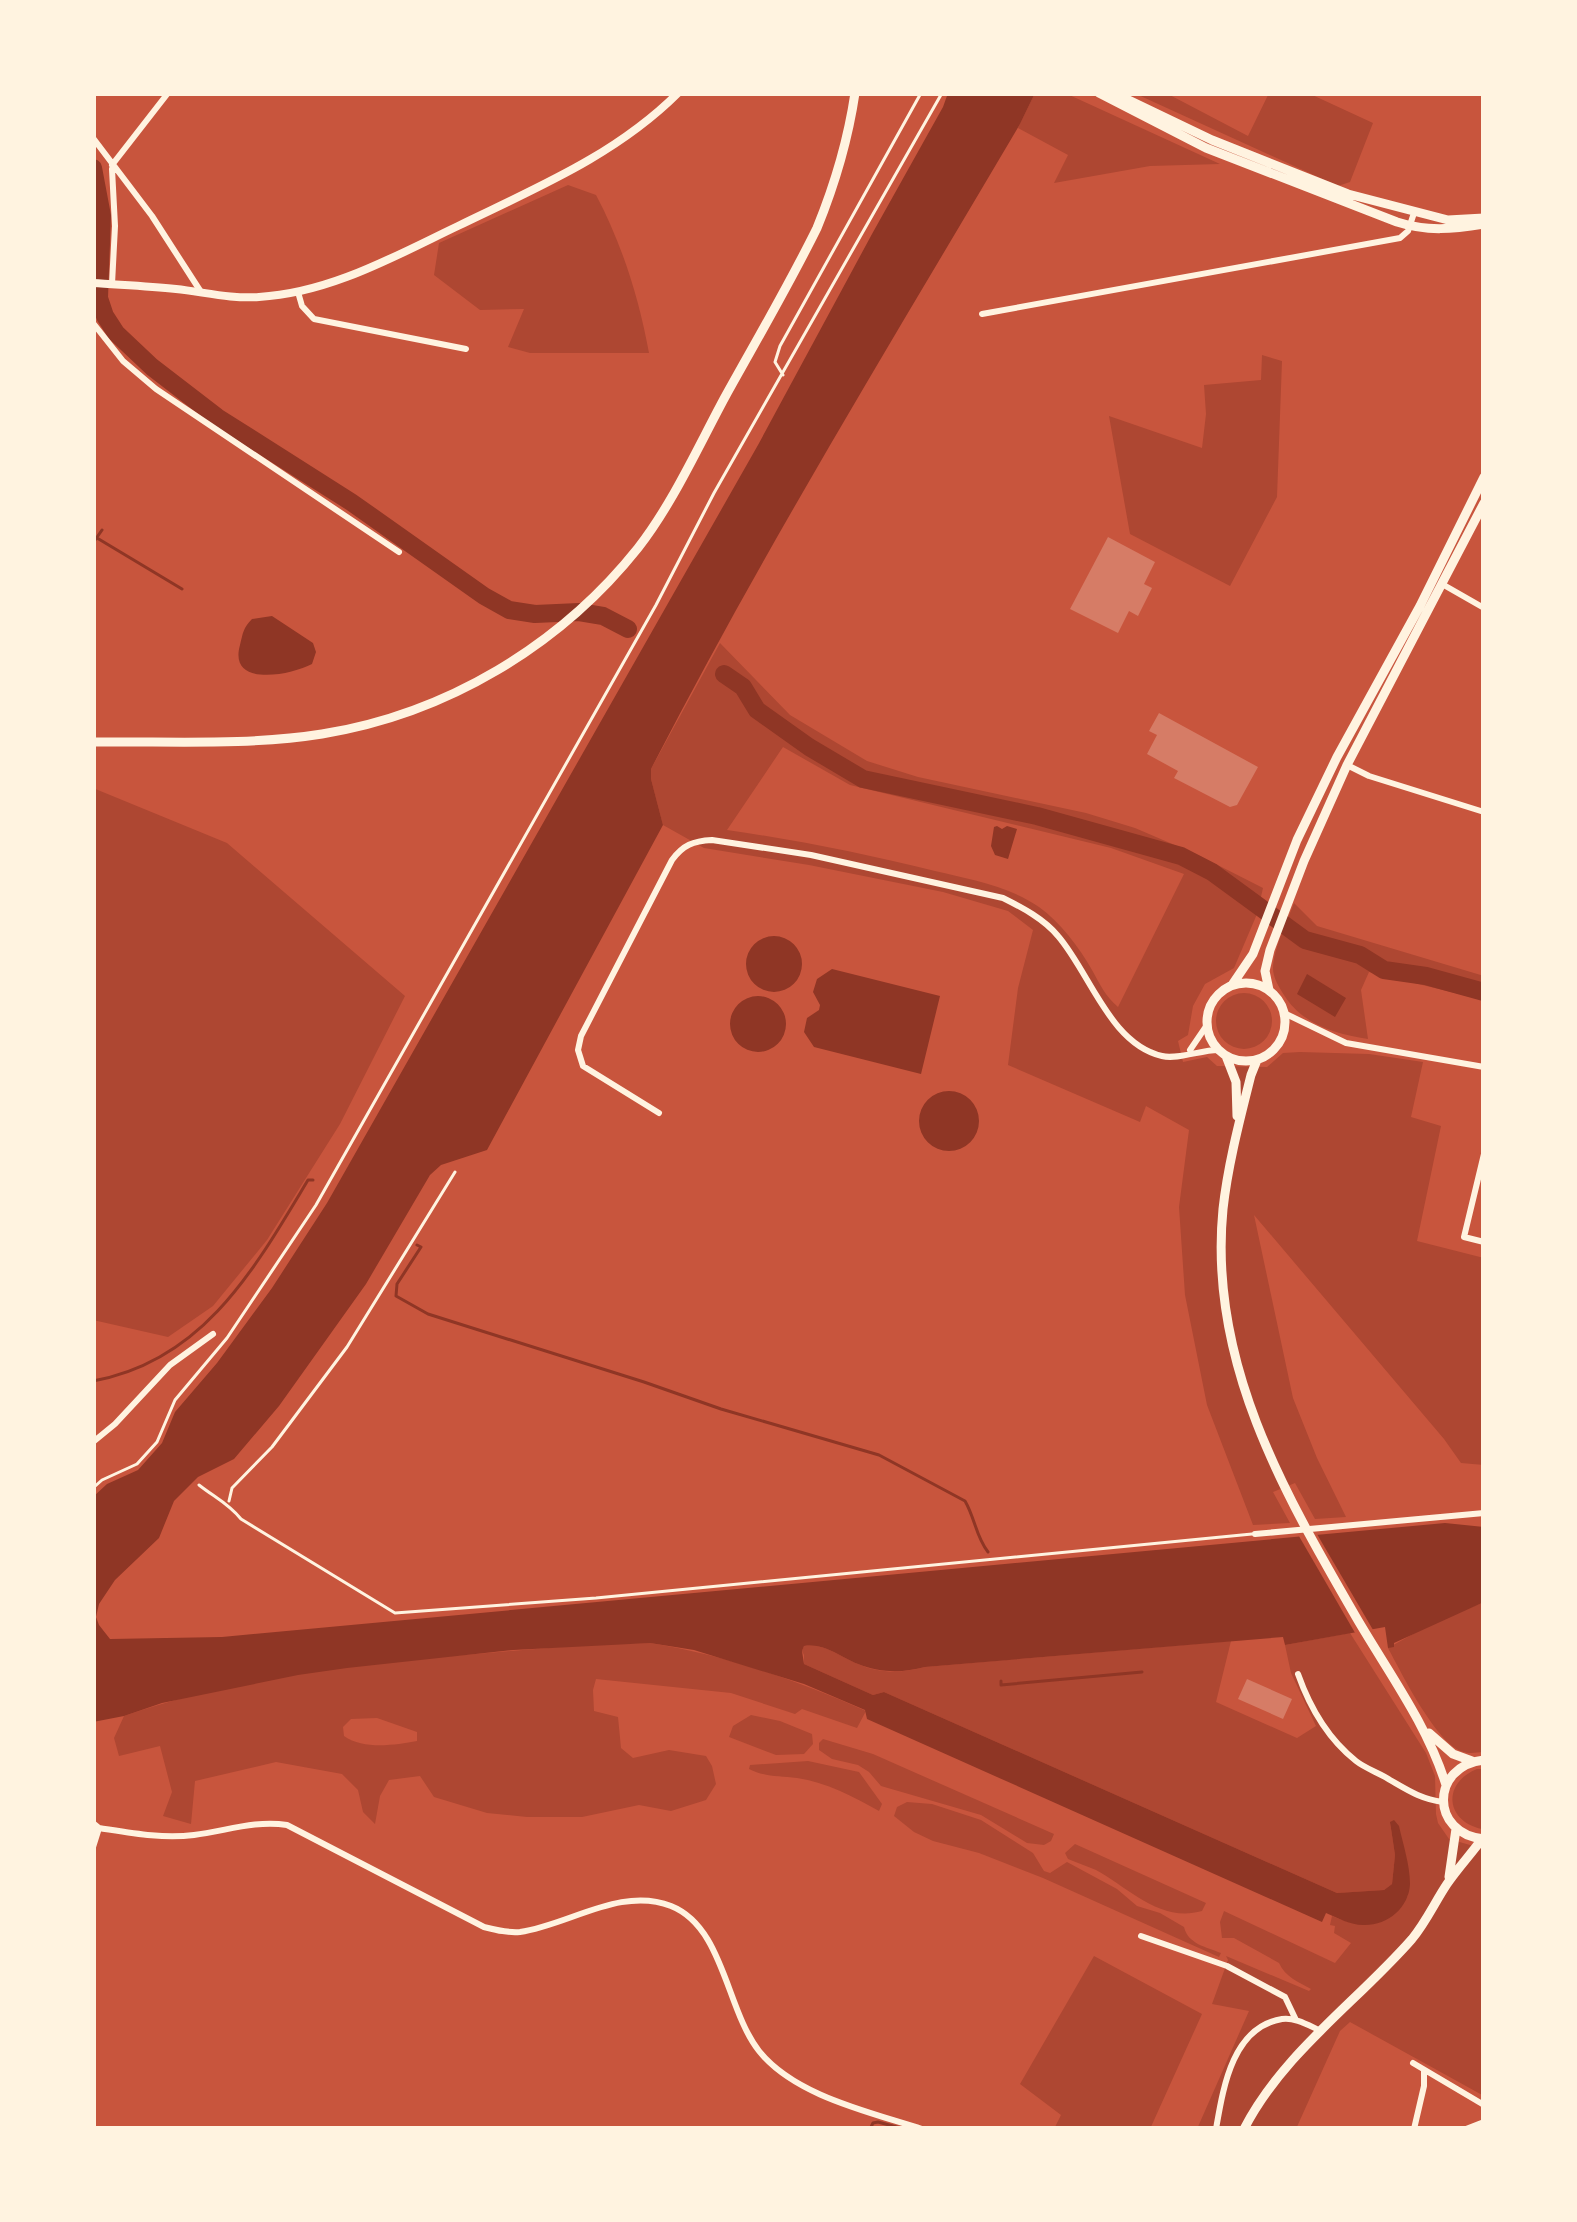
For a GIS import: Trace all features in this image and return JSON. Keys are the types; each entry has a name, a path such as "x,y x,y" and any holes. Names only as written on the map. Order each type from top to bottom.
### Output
{"main road":[{"path":"93,284 244,298 298,292 342,279 576,169 624,140 678,93"},
{"path":"93,742 230,741 321,734 396,716 467,688 529,652 560,627 639,546 802,259 835,186 855,93"},
{"path":"1099,93 1206,148 1410,226 1443,230 1484,221"},
{"path":"1114,93 1211,140 1348,194 1448,220 1484,221"},
{"path":"1237,1133 1236,1082 1210,1039 1207,1025 1212,1001 1246,967 1336,757 1420,606 1484,477"},
{"path":"1269,990 1265,971 1276,931 1347,765 1484,503"},
{"path":"1222,1053 1237,1060 1257,1060 1274,1050 1285,1028 1284,1013 1269,990 1251,983 1232,985"},
{"path":"1257,1060 1223,1208 1224,1296 1230,1332 1250,1406 1282,1486 1425,1730 1446,1785"},
{"path":"1425,1730 1453,1754 1472,1761"},
{"path":"1244,2129 1270,2090 1321,2031 1410,1941 1483,1839 1456,1829 1443,1802 1446,1785 1460,1766 1484,1760"},
{"path":"1448,1883 1456,1829"}],"street":[{"path":"110,284 115,226 112,165 168,93"},
{"path":"93,139 152,216 201,292"},
{"path":"982,314 1400,238 1414,213"},
{"path":"298,292 302,306 314,319 466,349"},
{"path":"93,322 124,361 156,389 399,552"},
{"path":"1442,584 1484,608"},
{"path":"1347,765 1484,812"},
{"path":"659,1113 583,1066 578,1050 586,1025 671,860 681,847 696,841 811,855 1003,898 1054,931 1080,964 1116,1026 1132,1042 1165,1057 1222,1053"},
{"path":"1284,1013 1346,1043 1484,1067"},
{"path":"1188,1053 1207,1025"},
{"path":"1484,1154 1464,1237 1484,1242"},
{"path":"93,1442 170,1365 213,1334"},
{"path":"1255,1534 1484,1513"},
{"path":"1298,1674 1326,1730 1358,1763 1412,1794 1443,1802"},
{"path":"93,1847 96,1826 166,1837 268,1822 287,1825 484,1927 504,1932 563,1922 626,1902 648,1900 671,1906 698,1922 746,2029 777,2068 826,2097 922,2129"},
{"path":"1141,1936 1227,1966 1285,1997 1296,2020"},
{"path":"1216,2129 1227,2075 1238,2050 1252,2035 1282,2019 1321,2031"},
{"path":"1412,2063 1484,2105"},
{"path":"1414,2129 1424,2071"},
{"path":"1466,2129 1484,2122"}],"lane":[{"path":"228,1503 232,1488 272,1447 346,1347 455,1172"},
{"path":"199,1485 228,1503 241,1519 395,1613 1255,1534"}],"path":[{"path":"783,375 775,362 780,346 921,93"},
{"path":"93,1488 137,1464 158,1442 175,1400 225,1340 316,1205 942,93"}],"shaded area":[{"path":"948,93 1035,93 784,525 651,769 663,825 487,1150 441,1165 430,1175 366,1284 279,1406 234,1459 198,1477 174,1501 159,1538 115,1580 96,1617 110,1639 222,1637 1445,1523 1484,1527 1484,1602 1394,1647 1388,1648 1385,1627 1285,1645 1283,1637 891,1671 867,1667 819,1647 804,1646 802,1651 804,1664 873,1695 884,1692 1337,1893 1384,1890 1392,1884 1395,1855 1390,1822 1394,1820 1408,1862 1409,1893 1395,1914 1372,1925 1353,1924 1326,1913 1322,1922 867,1719 865,1710 804,1684 694,1650 650,1643 513,1650 347,1668 162,1703 93,1722 93,1497 107,1484 138,1470 162,1443 175,1412 272,1288 327,1203 758,445"},
{"path":"1035,93 1065,93 1220,164 1150,166 1054,183 1068,155 1018,128"},
{"path":"1134,93 1166,93 1248,136 1269,93 1308,93 1373,123 1350,182 1338,186"},
{"path":"568,185 596,195 628,272 649,353 530,353 508,347 524,309 480,310 434,275 439,243"},
{"path":"1262,355 1282,361 1277,497 1230,586 1130,534 1109,416 1202,448 1204,385 1261,380"},
{"path":"272,616 313,643 312,664 263,675 243,667 239,658 245,628 252,619"},
{"path":"720,643 790,715 867,761 1135,828 1263,888 1234,968 1205,984 1193,1006 1188,1035 1178,1041 1183,1062 1207,1057 1217,1066 1267,1067 1283,1053 1300,1052 1423,1062 1411,1117 1441,1126 1417,1241 1484,1258 1484,1465 1461,1463 1254,1215 1293,1398 1346,1517 1315,1519 1295,1483 1273,1492 1290,1523 1253,1525 1207,1405 1185,1295 1179,1207 1189,1130 1146,1106 1140,1122 1008,1065 1018,988 1033,930 1008,911 943,892 704,848 663,825 651,769","holes":["783,747 850,785 1111,848 1184,874 1118,1007 1062,927 1015,894 883,859 727,830"]},
{"path":"93,788 227,843 405,996 340,1124 267,1240 213,1306 168,1337 93,1320"},
{"path":"997,826 1017,829 1008,859 995,855 991,846"},
{"path":"1294,903 1317,926 1484,976 1484,1000 1369,972 1361,990 1368,1039 1320,1026 1291,1005 1274,975 1276,952"},
{"path":"774,936 793,945 802,964 793,983 774,992 755,983 746,964 755,945"},
{"path":"832,969 940,996 921,1074 814,1047 804,1032 807,1018 819,1010 813,992 817,979"},
{"path":"1307,974 1346,998 1335,1017 1297,994"},
{"path":"1244,993 1264,1001 1272,1021 1264,1041 1244,1049 1224,1041 1216,1021 1224,1001"},
{"path":"758,996 777,1005 786,1024 777,1043 758,1052 739,1043 730,1024 739,1005"},
{"path":"949,1091 971,1099 979,1121 971,1143 949,1151 927,1143 919,1121 927,1099"},
{"path":"1484,1602 1484,1752 1469,1753 1454,1747 1432,1723 1388,1648"},
{"path":"1350,1633 1426,1753 1435,1776 1438,1823 1449,1839 1484,1849 1484,2096 1350,2022 1340,2031 1296,2129 1197,2129 1249,2011 1212,2004 1226,1956 1311,1989 1289,1976 1279,1963 1234,1938 1222,1938 1220,1922 1224,1911 1335,1963 1351,1943 1334,1933 1332,1916 1357,1924 1374,1922 1408,1896 1390,1822 1395,1855 1392,1884 1384,1890 1337,1893 884,1692 873,1695 804,1664 802,1651 804,1646 819,1647 867,1667 900,1671 1231,1641 1216,1702 1297,1738 1316,1726 1291,1673 1285,1645"},
{"path":"650,1643 787,1679 866,1711 857,1728 731,1693 596,1679 594,1711 618,1717 621,1748 633,1758 669,1750 706,1756 716,1784 706,1800 671,1811 639,1805 582,1817 487,1813 434,1797 420,1776 389,1780 380,1796 375,1824 363,1812 358,1790 342,1774 276,1762 195,1781 191,1824 163,1816 172,1792 160,1746 119,1756 114,1738 124,1716 298,1674 388,1662","holes":["377,1718 417,1732 417,1741 370,1745 344,1736 343,1727 351,1719"]},
{"path":"751,1715 812,1734 813,1744 804,1754 776,1755 729,1737 733,1726"},
{"path":"823,1739 873,1754 1054,1834 1051,1841 1027,1843 981,1815 881,1786 858,1765 832,1759 819,1750"},
{"path":"808,1761 859,1772 882,1804 879,1811 819,1783 749,1769 750,1765"},
{"path":"1484,1769 1482,1829 1461,1818 1452,1801 1458,1783"},
{"path":"907,1802 932,1804 981,1820 1033,1853 1044,1871 1050,1873 1067,1862 1117,1889 1137,1906 1184,1927 1198,1944 1221,1953 1219,1957 1043,1878 914,1832 894,1816 897,1807"},
{"path":"1075,1844 1206,1903 1202,1911 1187,1913 1159,1908 1068,1859 1065,1853"},
{"path":"1094,1956 1202,2014 1150,2129 1054,2129 1061,2115 1020,2084"}],"pier":[{"path":"1314,1529 1376,1635 1358,1638 1296,1531"}],"building":[{"path":"1108,537 1155,562 1144,584 1152,588 1138,616 1129,611 1118,633 1070,609"},
{"path":"1159,713 1258,767 1237,805 1230,807 1174,778 1178,771 1147,754 1157,735 1149,731"},
{"path":"1247,1679 1292,1699 1283,1719 1238,1699"}],"waterway":[{"path":"93,168 102,216 99,298 116,333 152,367 217,417 509,610 579,612 603,616 628,629"},
{"path":"93,543 102,530"},
{"path":"97,538 182,589"},
{"path":"724,674 743,687 757,710 863,779 1037,816 1181,856 1212,872 1305,940 1360,955 1384,970 1484,992"},
{"path":"93,1381 166,1354 196,1332 246,1277 308,1180 313,1180"},
{"path":"417,1245 421,1247 397,1284 396,1296 428,1314 879,1455 965,1501 988,1552"},
{"path":"1001,1681 1001,1685 1142,1672"},
{"path":"870,2129 878,2122 904,2129"}]}
